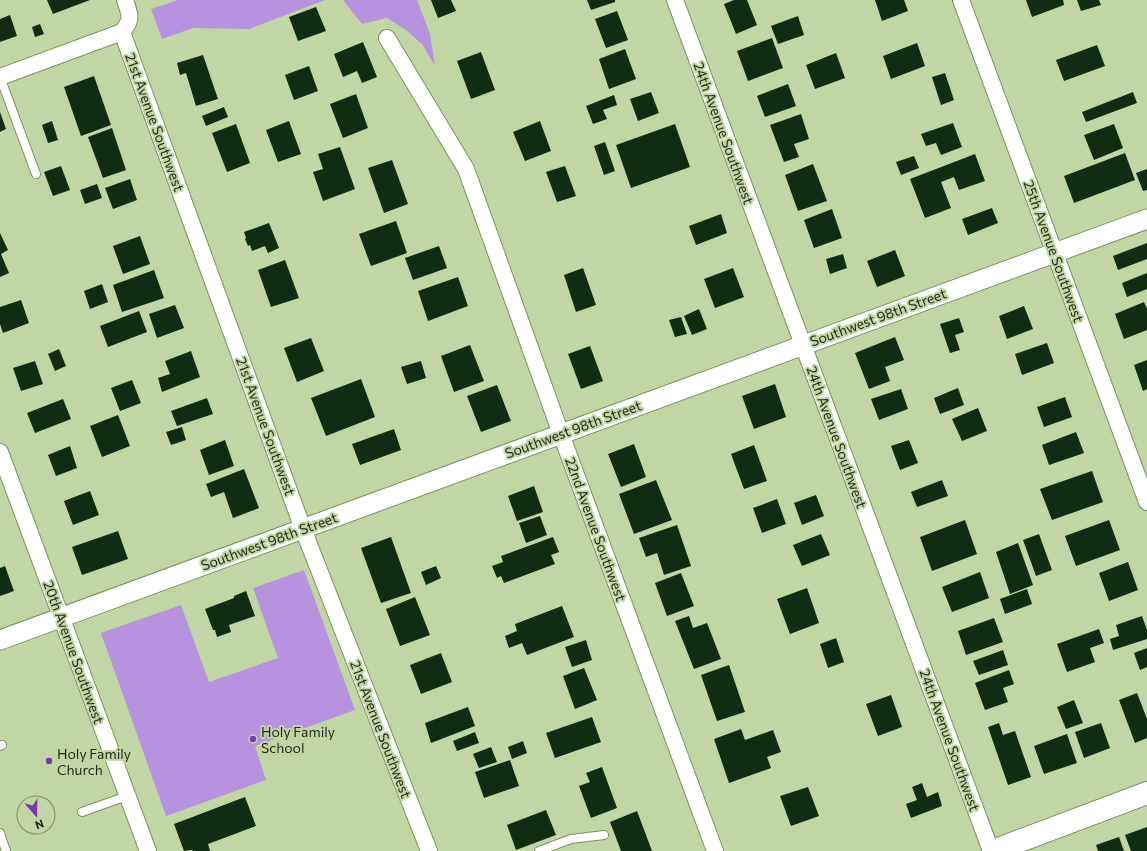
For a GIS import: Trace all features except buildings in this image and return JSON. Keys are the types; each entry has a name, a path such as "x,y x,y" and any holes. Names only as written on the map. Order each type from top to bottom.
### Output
{"main road":[{"path":"992,851 1147,793"}],"street":[{"path":"0,77 122,32 129,24 130,14 125,0"},
{"name":"24th Avenue Southwest","path":"675,0 992,851"},
{"name":"25th Avenue Southwest","path":"961,0 1147,502"},
{"name":"21st Avenue Southwest","path":"122,32 303,529 429,851"},
{"name":"22nd Avenue Southwest","path":"387,38 466,169 561,434 715,851"},
{"name":"Southwest 98th Street","path":"0,640 1147,219"},
{"name":"20th Avenue Southwest","path":"0,452 148,851"}],"lane":[{"path":"0,77 36,174"},
{"path":"82,812 128,796"},
{"path":"0,833 6,851"},
{"path":"539,851 571,839 604,834"}],"shaded area":[{"path":"178,0 325,0 249,29 193,28 162,39 151,9"},
{"path":"343,0 417,0 430,34 435,66 422,44 406,30 387,18 362,24"},
{"path":"304,570 355,710 255,746 266,780 166,816 101,633 181,605 209,682 278,658 253,588"}],"place":[{"name":"Holy Family School","path":"253,739"},
{"name":"Holy Family Church","path":"49,761"}]}
